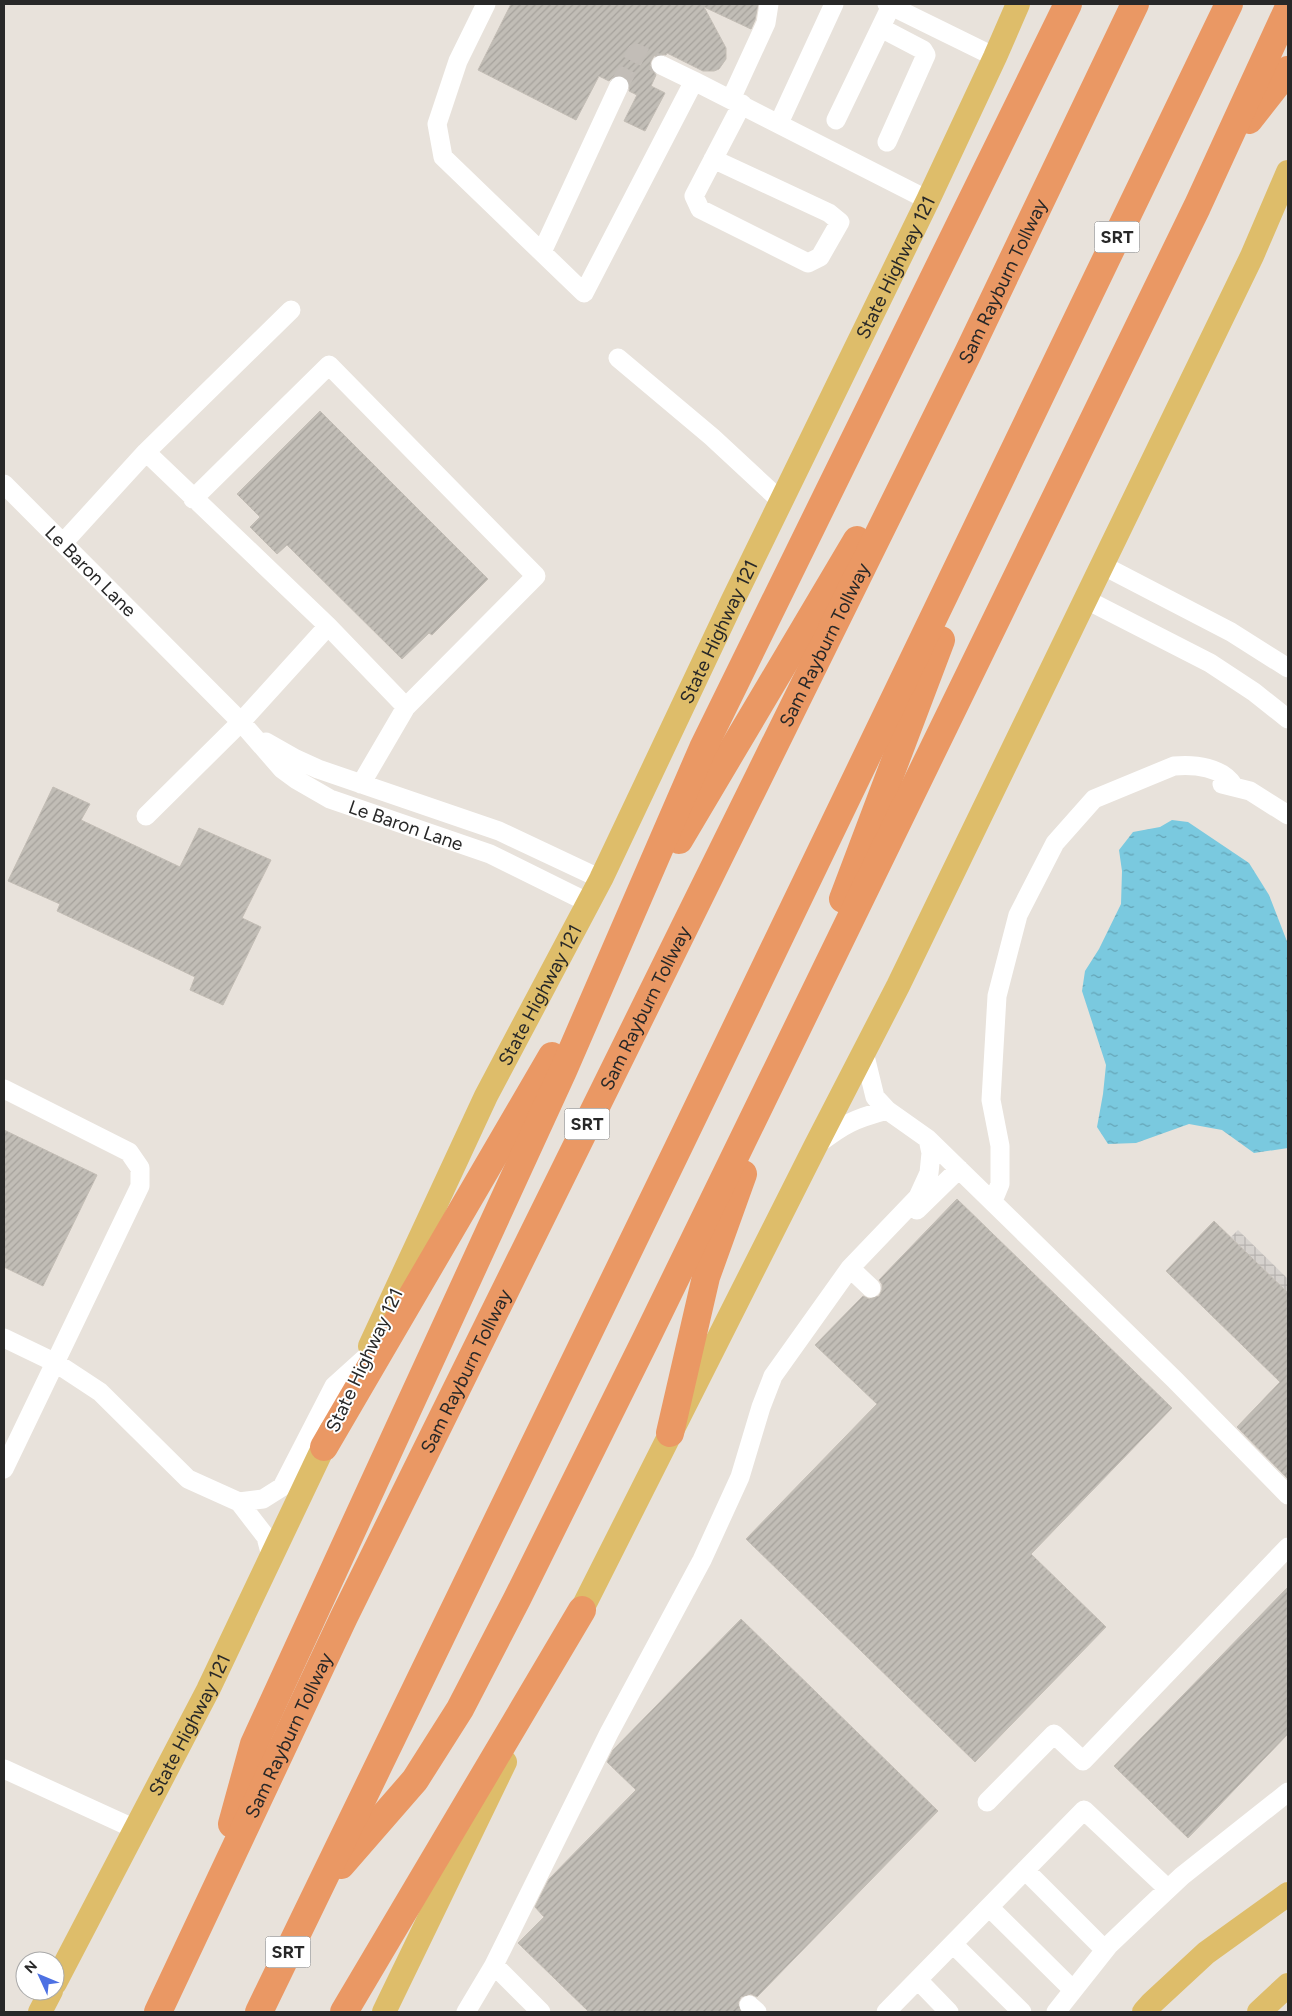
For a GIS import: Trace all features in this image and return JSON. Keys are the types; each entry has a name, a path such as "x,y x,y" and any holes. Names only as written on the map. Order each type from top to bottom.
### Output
{"highway":[{"path":"212,1898 254,1744 562,1071 703,748 1068,4"},
{"name":"Sam Rayburn Tollway","path":"158,2012 344,1617 968,353 1135,4"},
{"name":"SRT","path":"259,2012 1229,4"},
{"path":"317,1892 415,1780 460,1709 517,1599 645,1341 1197,207 1288,9"},
{"path":"1197,207 1254,113 1288,70"},
{"path":"324,1447 658,876 968,353"},
{"path":"670,1433 706,1277 835,920 1005,470"},
{"path":"344,2012 582,1610"}],"main road":[{"name":"State Highway 121","path":"65,1964 208,1690 324,1447 486,1096 601,879 928,200 1018,4"},
{"path":"384,2012 495,1782 902,978 1252,256 1288,172"},
{"path":"1144,2012 1206,1953 1288,1894"},
{"path":"1259,2012 1288,1985"}],"street":[{"path":"486,4 458,61 437,124 443,157 584,293 694,81"},
{"path":"713,159 829,213 840,222 820,257 808,262 700,209 694,196 713,159 736,101 766,22 769,4"},
{"path":"779,123 834,4"},
{"path":"836,120 881,28 889,5 995,57"},
{"path":"881,28 923,50 926,55 887,142"},
{"path":"661,65 736,101 928,200"},
{"path":"542,252 619,86"},
{"path":"63,543 146,452 290,310"},
{"path":"618,358 707,432 782,502"},
{"path":"193,499 329,365 536,576 406,707 361,784"},
{"path":"146,452 328,626 406,707"},
{"name":"Le Baron Lane","path":"4,484 258,737 296,759 361,784 499,831 601,879"},
{"path":"1102,565 1232,632 1288,668"},
{"path":"1085,599 1210,663 1254,692 1288,718"},
{"path":"146,816 241,722 328,626"},
{"name":"Le Baron Lane","path":"241,722 282,769 313,790 337,801 490,854 589,903"},
{"path":"993,1201 1000,1184 1000,1146 991,1100 997,996 1018,915 1055,843 1094,799 1174,766 1199,779 1250,791 1288,814"},
{"path":"864,1052 876,1097 887,1110 928,1138 1288,1494"},
{"path":"4,1089 129,1152 140,1168 140,1186 136,1197 4,1469"},
{"path":"815,1147 842,1125 887,1110"},
{"path":"466,2012 494,1965 609,1733 702,1560 740,1477 761,1407 773,1376 850,1268 918,1197 929,1173 931,1153 928,1138"},
{"path":"882,1233 906,1220 959,1169"},
{"path":"850,1268 871,1288"},
{"path":"4,1338 56,1363 100,1392 188,1479 239,1502 266,1537 271,1556"},
{"path":"239,1502 263,1498 282,1487 334,1386 365,1358"},
{"path":"987,1802 1054,1734 1083,1761 1288,1547"},
{"path":"4,1769 135,1829"},
{"path":"1056,2012 1105,1950 1168,1889 1288,1792"},
{"path":"886,2012 1084,1810 1168,1889"},
{"path":"1025,1870 1105,1950"},
{"path":"989,1907 1073,1990"},
{"path":"953,1944 1022,2012"},
{"path":"494,1965 541,2012"},
{"path":"918,1980 949,2012"}],"shaded area":[{"path":"1238,1230 1288,1279 1288,1293 1231,1237"}],"water":[{"path":"1172,820 1188,822 1249,863 1269,895 1288,944 1288,1148 1254,1153 1222,1130 1189,1124 1136,1143 1108,1144 1097,1127 1106,1065 1082,991 1085,971 1099,949 1121,904 1122,871 1119,850 1133,832 1160,827"}],"building":[{"path":"511,4 758,4 751,29 704,7 726,48 726,59 719,69 703,71 667,53 666,55 654,56 650,66 656,75 651,86 665,93 645,131 624,121 637,95 629,91 630,85 628,80 623,76 613,77 609,81 599,76 576,120 478,70"},
{"path":"320,411 488,579 432,635 429,633 402,659 287,545 277,554 250,527 260,517 237,494"},
{"path":"53,787 90,804 81,820 180,867 199,828 271,860 242,918 261,927 223,1005 190,990 195,977 57,911 60,904 8,881"},
{"path":"4,1130 97,1175 43,1286 4,1267"},
{"path":"957,1199 1172,1408 1031,1554 1106,1627 975,1762 746,1539 877,1404 815,1345 863,1296 869,1299 879,1296 882,1284 879,1280"},
{"path":"1214,1221 1288,1293 1288,1479 1237,1427 1280,1382 1166,1271"},
{"path":"1288,1587 1288,1734 1188,1838 1114,1766"},
{"path":"741,1619 938,1811 757,1997 751,1994 741,1997 738,2003 741,2012 589,2012 518,1943 544,1917 535,1907 549,1879 636,1790 607,1762 613,1750"}],"tunnel":[{"path":"619,86 636,53 661,65"}]}
